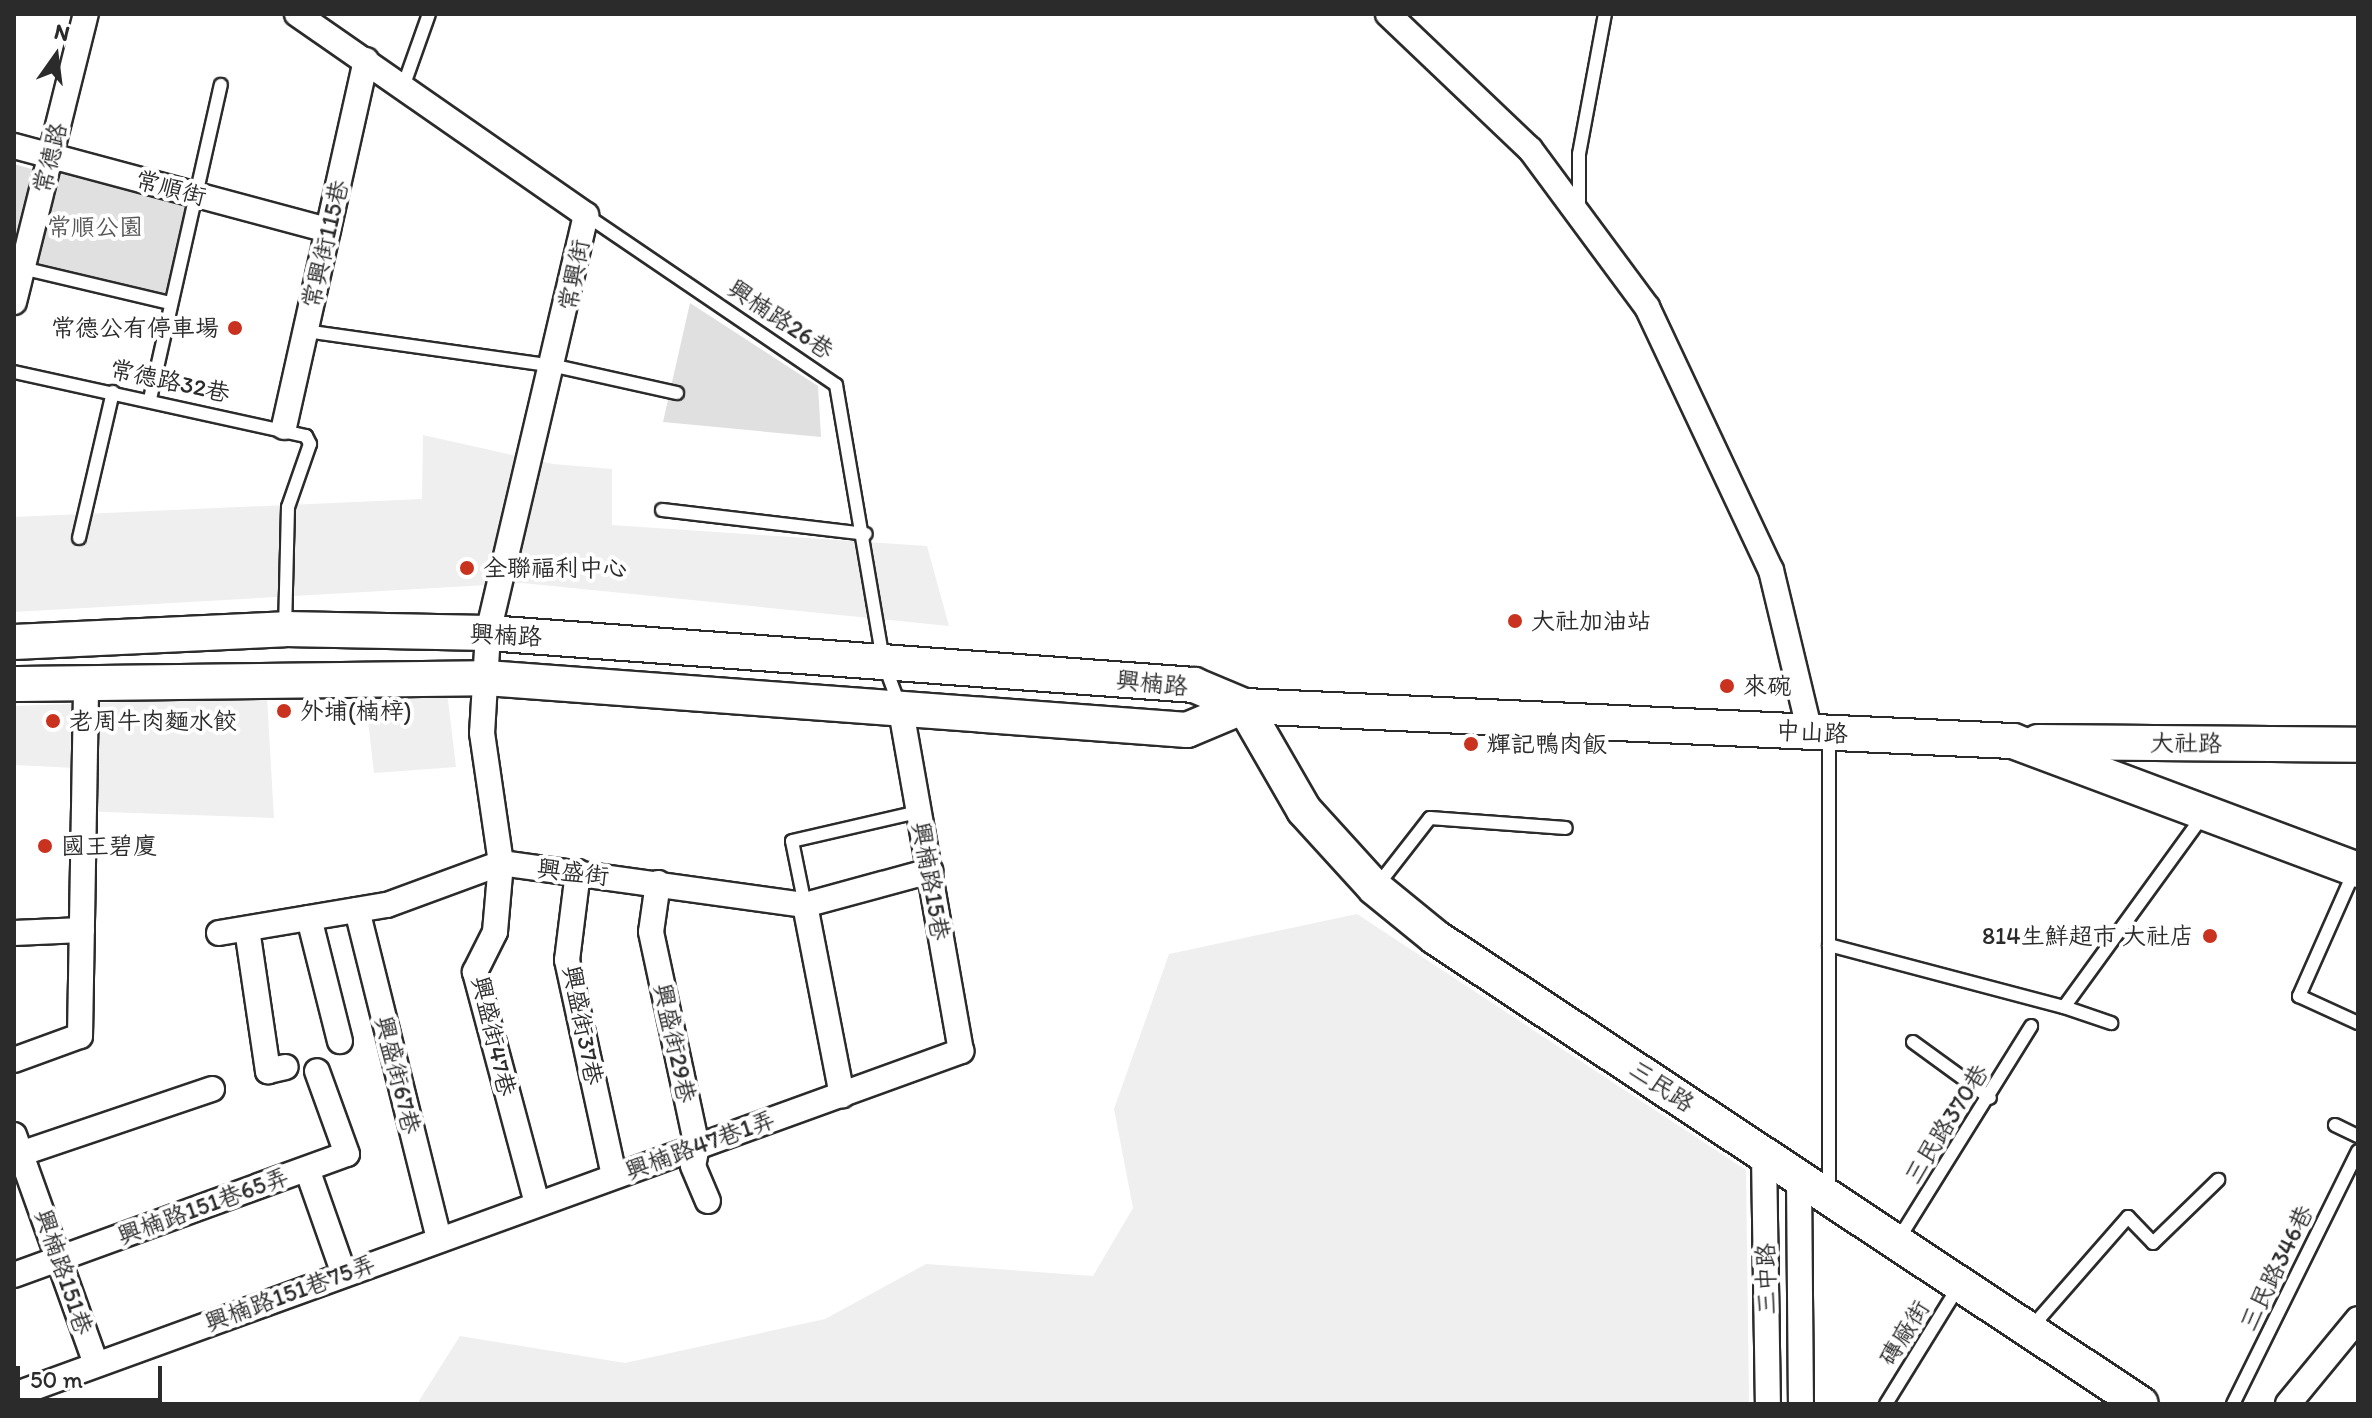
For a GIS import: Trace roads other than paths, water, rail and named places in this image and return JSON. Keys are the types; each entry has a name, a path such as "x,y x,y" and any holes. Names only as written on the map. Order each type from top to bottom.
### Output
{"street":[{"name":"常德路","path":"14,302 86,14"},
{"name":"常興街","path":"297,14 586,215 555,366 488,633 486,678"},
{"path":"1388,14 1530,149 1647,307 1759,544 1819,732"},
{"name":"常興街115巷","path":"284,427 366,60"},
{"name":"常順街","path":"14,146 328,230"},
{"name":"興楠路","path":"14,642 285,629 488,633 1194,685 1244,706"},
{"name":"興楠路","path":"14,684 486,678 1187,730 1244,706"},
{"name":"興盛街47巷","path":"486,678 482,733 501,863 495,932 475,972 537,1204"},
{"path":"14,1060 80,1036 86,685"},
{"name":"中山路","path":"1244,706 2013,741 2357,869"},
{"name":"三民路","path":"1244,706 1304,810 1375,888 1435,937 1895,1245 2141,1404"},
{"name":"興楠路15巷","path":"901,711 961,1051"},
{"name":"大社路","path":"2013,741 2358,745"},
{"name":"興盛街","path":"219,933 357,910 501,863 805,905 930,871"},
{"name":"興盛街37巷","path":"578,872 567,960 614,1176"},
{"name":"興盛街29巷","path":"658,883 651,932 697,1146 693,1166 708,1201"},
{"path":"805,905 842,1095"},
{"name":"興盛街67巷","path":"357,910 439,1240"},
{"path":"309,918 340,1041"},
{"path":"247,929 268,1071 286,1067"},
{"path":"14,933 82,930"},
{"name":"興楠路47巷1弄","path":"439,1240 961,1051"},
{"name":"興楠路151巷65弄","path":"14,1275 347,1154 317,1071"},
{"path":"17,1148 212,1089"},
{"name":"興楠路151巷","path":"17,1148 96,1364"},
{"name":"三中路","path":"1764,1155 1768,1404"},
{"path":"307,1169 344,1274"},
{"path":"1799,1179 1801,1404"},
{"name":"興楠路151巷75弄","path":"14,1395 439,1240"},
{"path":"2288,1404 2358,1319"}],"lane":[{"path":"403,87 429,14"},
{"path":"1579,213 1579,154 1605,14"},
{"path":"150,399 221,85"},
{"name":"興楠路26巷","path":"586,215 836,385 866,534 883,661 901,711"},
{"path":"22,268 170,303"},
{"path":"305,331 555,366 677,393"},
{"name":"常德路32巷","path":"14,372 284,427 310,444 288,507 285,629"},
{"path":"79,538 113,392"},
{"path":"662,510 866,534"},
{"path":"1819,732 1829,945 1829,1200"},
{"path":"805,905 792,841 918,812"},
{"path":"2064,1007 2205,813"},
{"path":"1375,888 1430,818 1566,828"},
{"path":"2357,869 2299,996 2358,1023"},
{"path":"1829,945 2064,1007 2111,1023"},
{"name":"三民路370巷","path":"1895,1245 1990,1098 2031,1026"},
{"path":"1913,1042 1990,1098"},
{"path":"2335,1125 2358,1136"},
{"name":"三民路346巷","path":"2233,1404 2358,1151"},
{"path":"2028,1331 2128,1217 2153,1243 2218,1180"},
{"name":"磚廠街","path":"1886,1404 1959,1286"}],"place":[{"name":"常德公有停車場","path":"235,328"},
{"name":"全聯福利中心","path":"467,568"},
{"name":"大社加油站","path":"1515,621"},
{"name":"來碗","path":"1727,686"},
{"name":"外埔(楠梓)","path":"284,711"},
{"name":"老周牛肉麵水餃","path":"53,721"},
{"name":"輝記鴨肉飯","path":"1471,744"},
{"name":"國王碧廈","path":"45,846"},
{"name":"814生鮮超市 大社店","path":"2210,936"}],"park label":[{"name":"常順公園","path":"95,227"}]}
